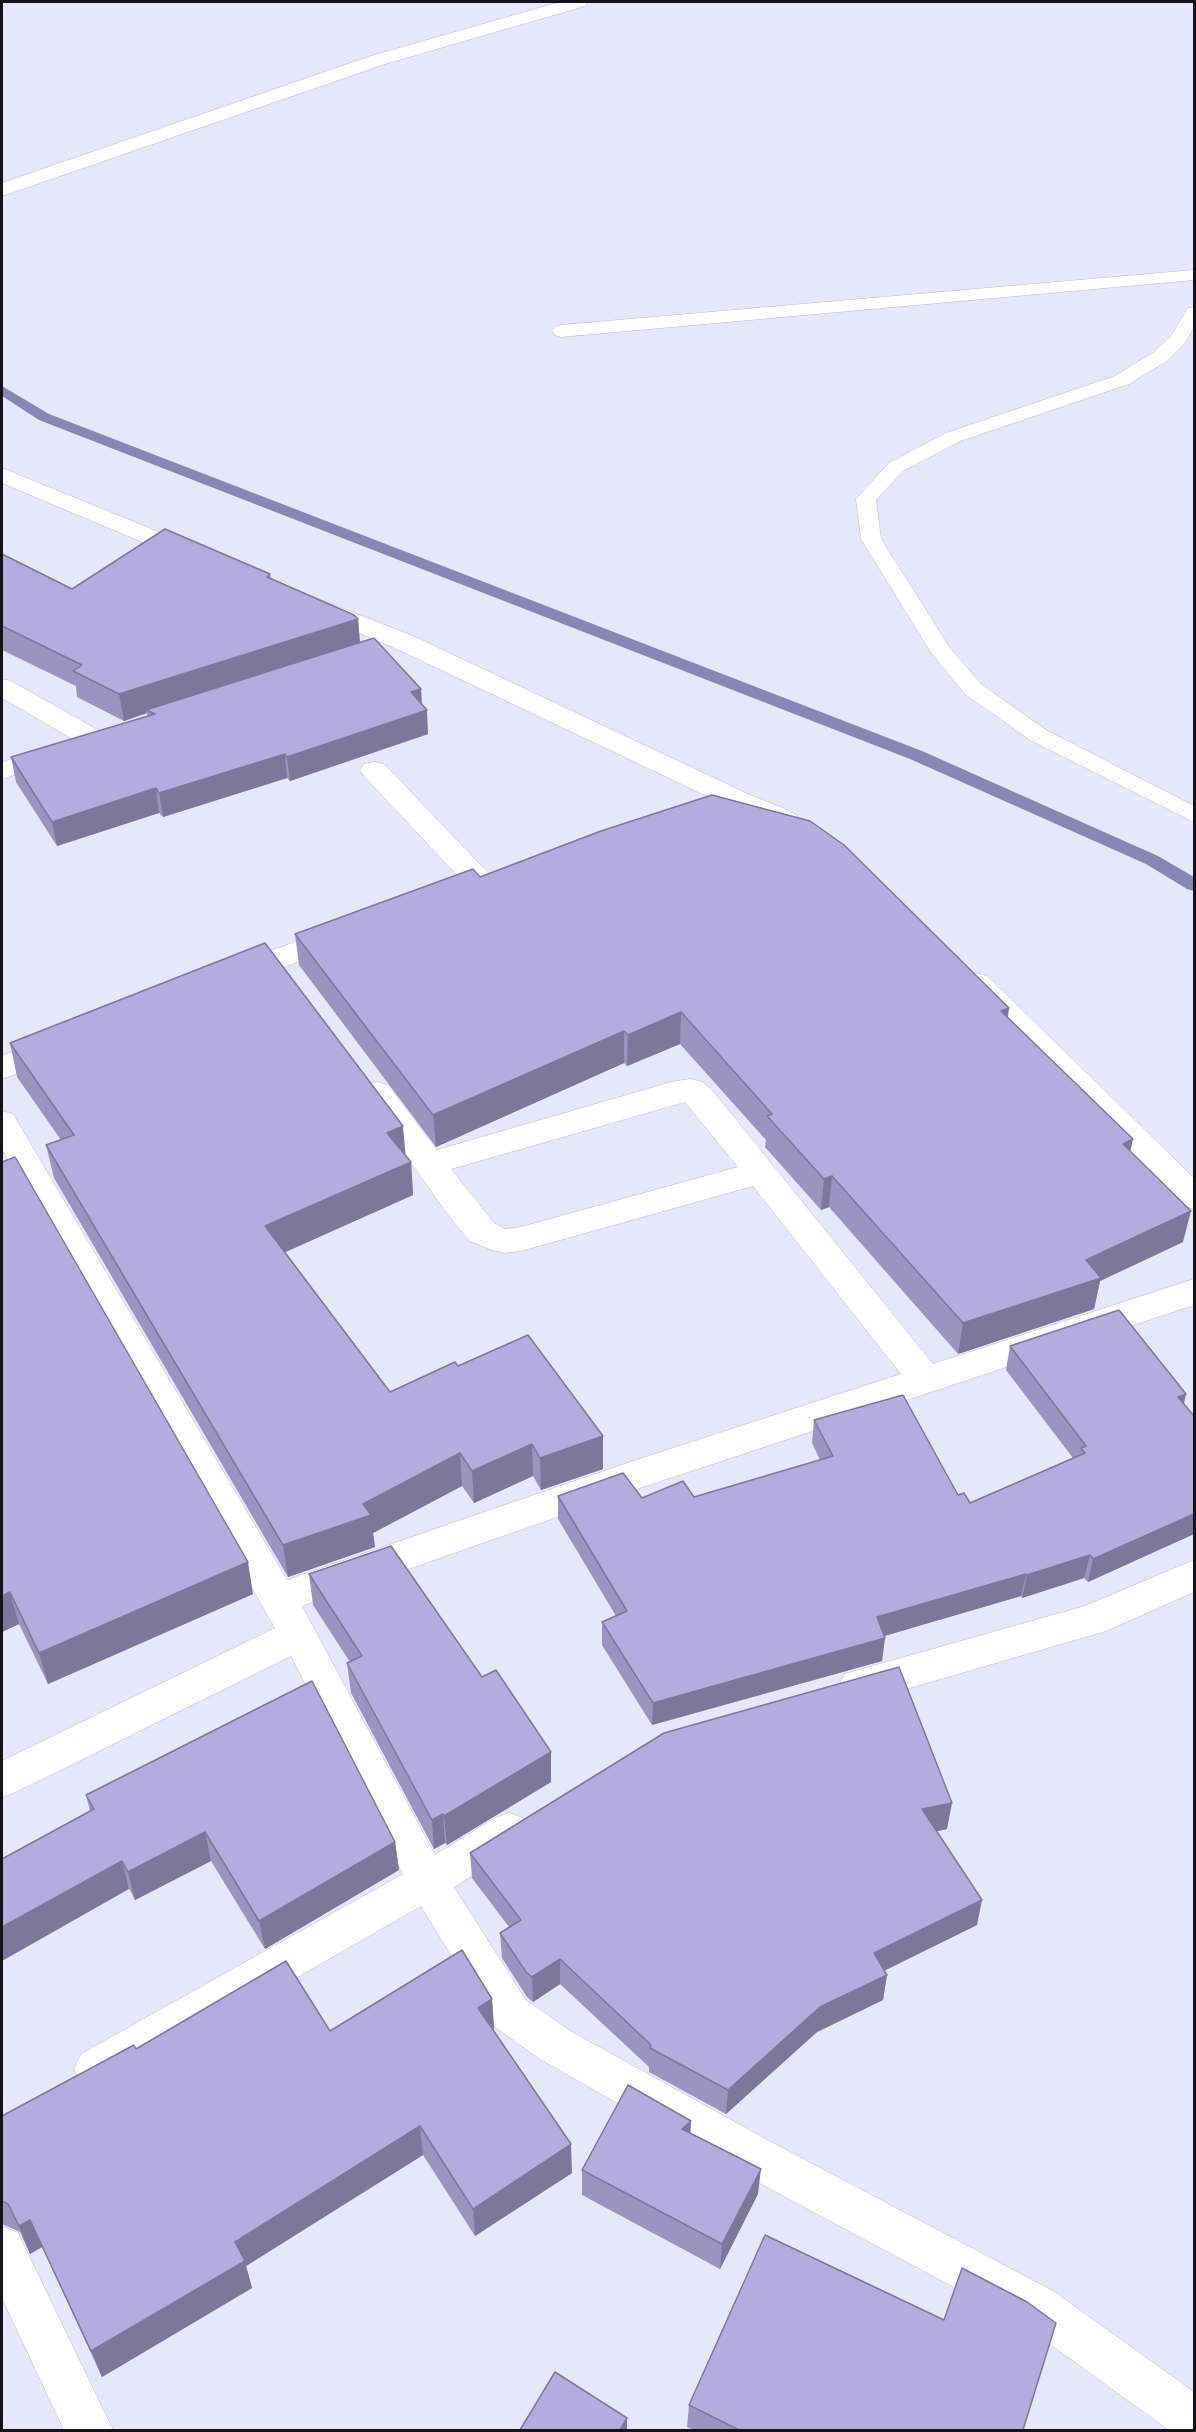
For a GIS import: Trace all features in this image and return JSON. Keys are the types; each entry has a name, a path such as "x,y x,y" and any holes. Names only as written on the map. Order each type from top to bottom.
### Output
{"street":[{"path":"2,190 378,60 578,2"},
{"path":"2,475 219,565"},
{"path":"295,597 404,642 740,801 778,816 816,842"},
{"path":"371,652 404,642"},
{"path":"2,687 106,737 2,771"},
{"path":"374,770 482,884"},
{"path":"706,812 740,801"},
{"path":"210,986 370,924"},
{"path":"276,960 297,988"},
{"path":"957,964 1194,1197"},
{"path":"2,1068 78,1038"},
{"path":"360,1071 464,1211 482,1232 492,1238 505,1241 521,1239 760,1172"},
{"path":"430,1164 675,1092 691,1090 701,1098 925,1379"},
{"path":"2,1122 299,1634 428,1881 510,2013 555,2045 754,2157 1037,2307 1194,2420"},
{"path":"277,1599 634,1475 1194,1292"},
{"path":"821,1697 1093,1620 1194,1575"},
{"path":"2,1780 299,1634"},
{"path":"64,2087 428,1881 539,1813"},
{"path":"2,2249 89,2430"}],"lane":[{"path":"561,331 1173,279 1194,275"},
{"path":"1194,312 1179,339 1161,356 1122,380 953,437 896,467 866,499 871,539 941,651 973,689 1038,735 1194,815"}],"building":[{"path":"165,529 270,574 267,577 354,615 358,619 119,694 73,671 82,665 2,626 2,554 72,589"},
{"path":"374,638 421,689 411,692 427,710 287,757 285,754 159,793 156,788 52,822 11,757 155,714 146,710"},
{"path":"712,795 810,821 844,845 1009,1008 1001,1011 1133,1139 1123,1144 1191,1211 1086,1260 1101,1278 963,1323 832,1176 824,1179 767,1116 772,1114 681,1012 628,1035 624,1031 433,1115 295,934 473,869 480,877 601,831"},
{"path":"265,943 403,1126 387,1133 411,1162 265,1226 390,1392 455,1362 458,1366 528,1335 603,1436 540,1458 532,1444 472,1471 460,1453 363,1504 371,1515 283,1545 46,1145 74,1135 10,1043"},
{"path":"15,1157 248,1562 39,1653 10,1592 2,1596 2,1162"},
{"path":"1119,1310 1186,1394 1178,1397 1194,1416 1194,1514 1093,1559 1090,1555 877,1617 885,1638 653,1703 602,1622 627,1611 558,1496 623,1473 642,1498 683,1481 694,1497 833,1456 814,1420 903,1395 958,1495 964,1493 970,1503 1085,1453 1081,1448 1086,1446 1010,1346"},
{"path":"391,1546 482,1677 496,1670 551,1752 444,1816 443,1814 432,1820 347,1663 362,1656 309,1574"},
{"path":"899,1667 952,1803 922,1809 982,1900 874,1953 887,1975 820,2007 728,2090 650,2048 651,2045 560,1959 532,1977 526,1972 500,1933 521,1920 470,1853 664,1733"},
{"path":"312,1681 395,1842 259,1921 205,1832 128,1872 122,1861 2,1927 2,1859 94,1809 86,1795"},
{"path":"462,1950 492,1999 478,2008 571,2144 473,2209 420,2126 235,2242 245,2261 91,2351 30,2220 19,2226 8,2204 2,2201 2,2116 134,2045 136,2049 286,1961 330,2031"},
{"path":"628,2085 691,2121 682,2129 761,2169 722,2244 582,2170"},
{"path":"765,2235 944,2320 962,2268 1027,2302 1056,2323 1023,2430 739,2430 689,2405"},
{"path":"555,2372 627,2418 620,2430 520,2430"}],"waterway":[{"path":"2,390 44,417 916,755 1152,860 1194,885"}]}
